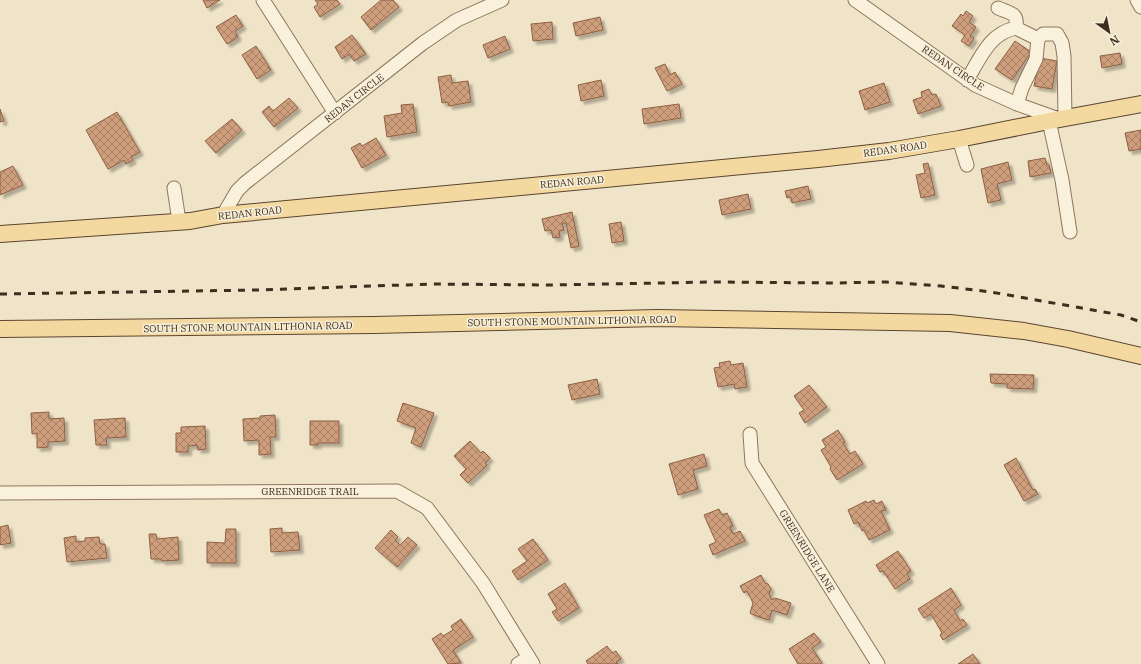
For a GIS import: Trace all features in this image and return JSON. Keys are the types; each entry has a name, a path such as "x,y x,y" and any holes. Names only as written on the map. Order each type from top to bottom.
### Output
{"main road":[{"name":"REDAN ROAD","path":"0,234 179,221 223,215 818,159 888,151 960,139 1141,104"},
{"name":"SOUTH STONE MOUNTAIN LITHONIA ROAD","path":"0,329 374,325 657,318 950,323 1068,339 1141,356"}],"street":[{"path":"263,0 335,113"},
{"name":"REDAN CIRCLE","path":"223,215 237,191 245,183 423,43 457,20 502,0"},
{"name":"REDAN CIRCLE","path":"855,0 975,85 1017,104 1058,119"},
{"path":"1138,0 1141,7"},
{"path":"998,8 1016,16 1016,28"},
{"path":"967,80 987,46 998,35 1008,29 1016,28 1038,39"},
{"path":"1017,104 1022,88 1036,59 1038,39 1043,34 1056,34 1062,43 1064,56 1058,119 1062,180 1070,232"},
{"path":"960,139 967,165"},
{"path":"174,188 179,221"},
{"name":"GREENRIDGE LANE","path":"750,434 752,463 878,664"},
{"name":"GREENRIDGE TRAIL","path":"0,493 397,490 427,508 483,582 527,662"}],"building":[{"path":"203,0 220,0 207,8"},
{"path":"315,0 337,0 340,4 320,17 314,7 318,4"},
{"path":"381,0 393,0 399,7 371,30 361,17"},
{"path":"966,11 973,16 969,22 976,27 970,36 974,38 969,46 961,41 965,35 952,26 961,14 963,16"},
{"path":"236,15 243,26 235,31 238,37 227,44 216,27"},
{"path":"600,17 603,30 576,36 573,23"},
{"path":"552,22 553,39 533,41 531,24"},
{"path":"352,35 366,54 354,61 349,54 342,59 335,47"},
{"path":"505,36 510,49 488,58 483,45"},
{"path":"1015,41 1031,52 1012,80 995,69"},
{"path":"256,46 271,70 257,79 242,55"},
{"path":"1120,53 1122,64 1102,68 1100,56"},
{"path":"1040,58 1057,61 1052,89 1034,86"},
{"path":"665,64 670,75 675,72 682,84 667,91 655,68"},
{"path":"451,75 452,83 468,81 471,102 449,106 448,102 442,103 438,77"},
{"path":"601,80 604,96 581,101 578,85"},
{"path":"884,83 890,102 865,110 859,91"},
{"path":"929,89 932,95 936,94 941,106 918,114 913,100 922,97 921,92"},
{"path":"289,98 298,108 274,127 262,112 269,106 273,111"},
{"path":"413,104 417,132 387,137 384,116 402,113 401,105"},
{"path":"679,104 681,118 644,124 642,109"},
{"path":"0,109 4,121 0,122"},
{"path":"117,112 140,152 131,157 133,160 126,164 124,160 108,169 86,130"},
{"path":"232,119 242,130 216,153 205,141"},
{"path":"1141,130 1141,149 1129,151 1125,133"},
{"path":"376,138 386,155 362,168 351,148 360,143 362,146"},
{"path":"1045,158 1051,173 1030,177 1028,161"},
{"path":"1008,162 1012,180 997,184 1001,200 988,203 981,169"},
{"path":"928,163 935,195 921,198 916,175 925,173 923,164"},
{"path":"13,166 23,185 0,195 0,172"},
{"path":"808,186 811,199 792,203 791,197 787,198 785,191"},
{"path":"748,194 751,209 722,215 719,200"},
{"path":"572,212 579,246 571,248 566,223 562,223 564,230 559,231 560,237 553,238 551,230 545,231 542,219"},
{"path":"621,222 624,241 612,243 609,224"},
{"path":"730,361 731,365 743,363 747,387 735,389 734,384 718,387 714,368 720,367 719,363"},
{"path":"990,374 1034,375 1033,389 1007,388 1007,384 991,383"},
{"path":"597,379 600,394 572,400 568,385"},
{"path":"809,385 827,407 805,423 799,413 804,410 794,396"},
{"path":"403,403 434,413 421,447 411,443 416,428 397,421"},
{"path":"49,412 49,419 64,418 65,441 48,442 48,447 37,448 37,433 32,434 31,413"},
{"path":"275,415 276,437 270,437 271,454 259,455 259,440 244,441 243,419"},
{"path":"125,418 126,437 106,438 107,445 96,445 94,420"},
{"path":"310,421 339,421 339,443 318,443 318,445 310,445"},
{"path":"205,426 206,449 198,450 197,445 188,446 188,452 176,452 176,433 181,433 181,427"},
{"path":"838,430 845,442 843,443 850,454 855,451 863,464 837,480 821,450 826,447 822,440"},
{"path":"470,441 481,453 483,451 490,458 485,463 487,465 468,483 460,475 466,469 454,456"},
{"path":"704,454 707,466 693,470 698,489 678,495 669,464"},
{"path":"1016,458 1033,490 1035,489 1038,494 1024,501 1004,465"},
{"path":"874,500 876,504 882,501 886,510 881,511 890,530 869,540 864,530 862,531 858,522 854,524 848,510 866,501 867,503"},
{"path":"719,509 722,515 727,513 733,526 730,527 733,534 740,531 745,541 713,555 709,545 716,542 704,515"},
{"path":"8,525 11,543 0,545 0,527"},
{"path":"282,528 282,533 298,532 300,550 271,552 270,529"},
{"path":"226,529 236,529 236,563 207,563 207,542 225,543"},
{"path":"391,530 398,537 395,540 400,545 408,537 417,545 397,567 375,548"},
{"path":"149,534 156,534 157,539 178,537 179,560 162,561 161,559 151,559"},
{"path":"76,536 76,542 85,541 85,538 99,537 100,544 105,544 107,558 67,562 64,538"},
{"path":"533,539 548,560 518,580 512,571 527,561 518,549"},
{"path":"898,551 911,571 907,574 910,579 895,589 883,571 880,572 876,565"},
{"path":"761,575 765,583 768,584 771,589 769,594 772,600 775,598 791,603 787,615 772,610 769,620 750,613 753,603 747,591 744,593 740,586"},
{"path":"565,583 579,608 558,621 552,612 557,609 548,594"},
{"path":"951,588 961,605 954,610 960,621 963,619 967,625 943,640 940,635 942,633 931,614 924,618 918,609"},
{"path":"461,619 473,637 453,650 461,663 448,664 432,639 441,633 443,636 453,630 451,626"},
{"path":"814,633 821,642 812,648 822,663 798,664 789,649"},
{"path":"607,646 612,653 616,651 621,659 616,662 618,664 588,664 586,661"},
{"path":"973,654 980,664 958,664"}],"railway":[{"path":"0,294 256,290 432,284 550,285 713,282 886,282 941,286 991,292 1121,315 1141,322"}]}
